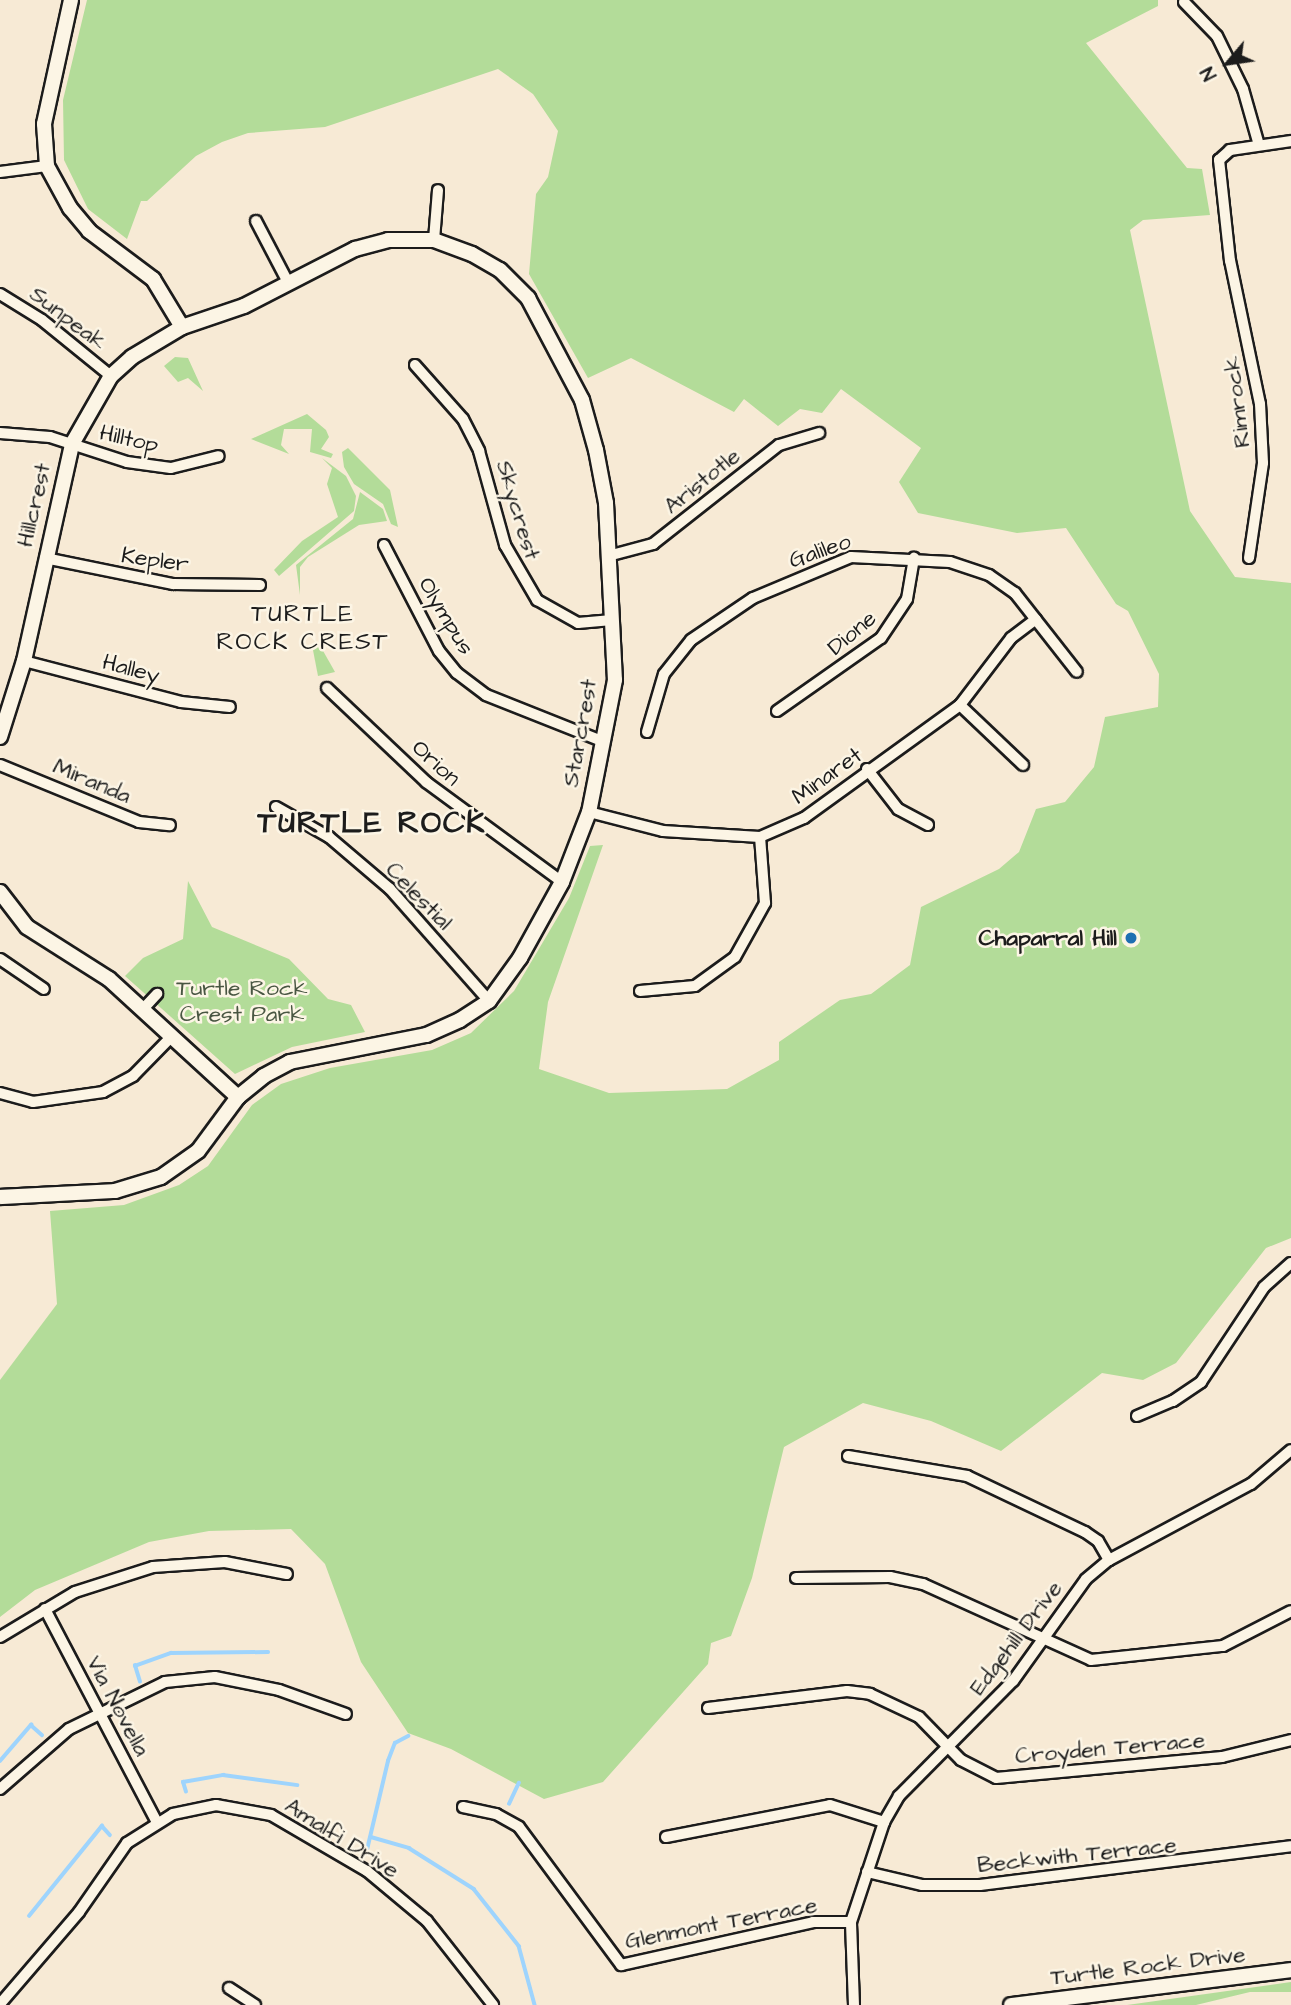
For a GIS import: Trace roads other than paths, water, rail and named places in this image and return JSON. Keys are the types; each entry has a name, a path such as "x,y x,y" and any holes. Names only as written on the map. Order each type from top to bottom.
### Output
{"street":[{"path":"71,0 44,124 47,166 69,208 89,231 153,279 182,327"},
{"path":"1184,2 1217,36 1243,89 1259,145 1291,141"},
{"name":"Rimrock","path":"1248,558 1263,463 1260,404 1230,261 1219,160 1230,150 1259,145"},
{"path":"0,172 47,166"},
{"path":"434,240 438,190"},
{"path":"256,220 289,284"},
{"name":"Starcrest","path":"182,327 289,284 355,249 388,240 434,240 500,270 528,298 559,352 596,450 606,503 615,680 589,812 562,882 489,1002"},
{"name":"Sunpeak","path":"0,294 42,320 111,376"},
{"name":"Hillcrest","path":"0,737 24,661 72,444 111,376 182,327"},
{"name":"Skycrest","path":"415,365 463,419 479,451 505,545 531,592 557,615 578,623 612,620"},
{"name":"Hilltop","path":"0,433 72,444 127,463 171,468 219,456"},
{"name":"Aristotle","path":"608,556 653,544 779,445 818,433"},
{"name":"Olympus","path":"384,545 439,651 457,673 486,695 604,742"},
{"name":"Galileo","path":"647,732 664,674 677,656 753,598 851,557 915,558 989,575 1015,593 1077,673"},
{"name":"Kepler","path":"45,558 173,584 260,585"},
{"name":"Dione","path":"777,711 881,638 907,599 915,558"},
{"name":"Minaret","path":"589,812 663,831 760,837 804,818 867,769 961,705 1011,638 1036,619"},
{"name":"Halley","path":"24,661 181,702 230,707"},
{"name":"Orion","path":"327,688 426,782 562,882"},
{"path":"961,705 1023,765"},
{"name":"Miranda","path":"0,765 139,822 170,825"},
{"path":"867,769 898,809 928,825"},
{"name":"Celestial","path":"276,807 329,837 390,890 489,1002"},
{"path":"640,991 695,986 735,957 765,903 760,837"},
{"path":"0,892 27,927 110,979 239,1097"},
{"path":"0,960 44,989"},
{"path":"143,1009 157,994"},
{"path":"0,1197 115,1191 161,1177 198,1151 239,1097 290,1062 426,1035 489,1002"},
{"path":"0,1093 33,1102 103,1092 133,1076 172,1036"},
{"path":"1137,1416 1173,1401 1201,1382 1264,1287 1291,1263"},
{"name":"Edgehill Drive","path":"854,2005 850,1922 884,1822 899,1796 946,1745 1013,1681 1068,1598 1109,1560 1251,1484 1291,1450"},
{"path":"848,1456 967,1476 1085,1532 1098,1541 1109,1560"},
{"path":"0,1637 45,1609 99,1582 175,1564 225,1562 287,1574"},
{"path":"796,1578 890,1577 923,1584 1040,1641 1091,1660 1128,1659 1223,1646 1291,1611"},
{"name":"Via Novella","path":"45,1609 157,1822"},
{"path":"0,1789 99,1710 165,1682 215,1677 279,1690 346,1714"},
{"name":"Croyden Terrace","path":"708,1707 848,1691 870,1694 919,1717 979,1773 1031,1777 1222,1757 1291,1740"},
{"name":"Amalfi Drive","path":"0,2004 79,1912 116,1854 157,1822 216,1805 243,1807 299,1829 367,1871 427,1921 493,2005"},
{"path":"666,1837 830,1805 884,1822"},
{"name":"Glenmont Terrace","path":"463,1807 496,1814 519,1827 621,1965 802,1924 850,1922"},
{"name":"Beckwith Terrace","path":"867,1872 922,1885 980,1885 1291,1846"},
{"name":"Turtle Rock Drive","path":"1011,2005 1291,1970"},
{"path":"229,1988 255,2005"}],"waterway":[{"path":"140,1682 135,1666 171,1653 268,1652"},
{"path":"0,1761 31,1725 42,1735"},
{"path":"367,1850 388,1761 395,1743 408,1736"},
{"path":"186,1792 183,1782 223,1775 297,1785"},
{"path":"509,1804 519,1783"},
{"path":"29,1916 102,1826 110,1835"},
{"path":"371,1837 409,1848 474,1889 519,1946 535,2005"}],"place":[{"name":"Chaparral Hill","path":"1131,938"}],"district":[{"name":"TURTLE ROCK CREST","path":"303,629"},
{"name":"TURTLE ROCK","path":"372,823"}],"park label":[{"name":"Turtle Rock Crest Park","path":"242,1001"}]}
